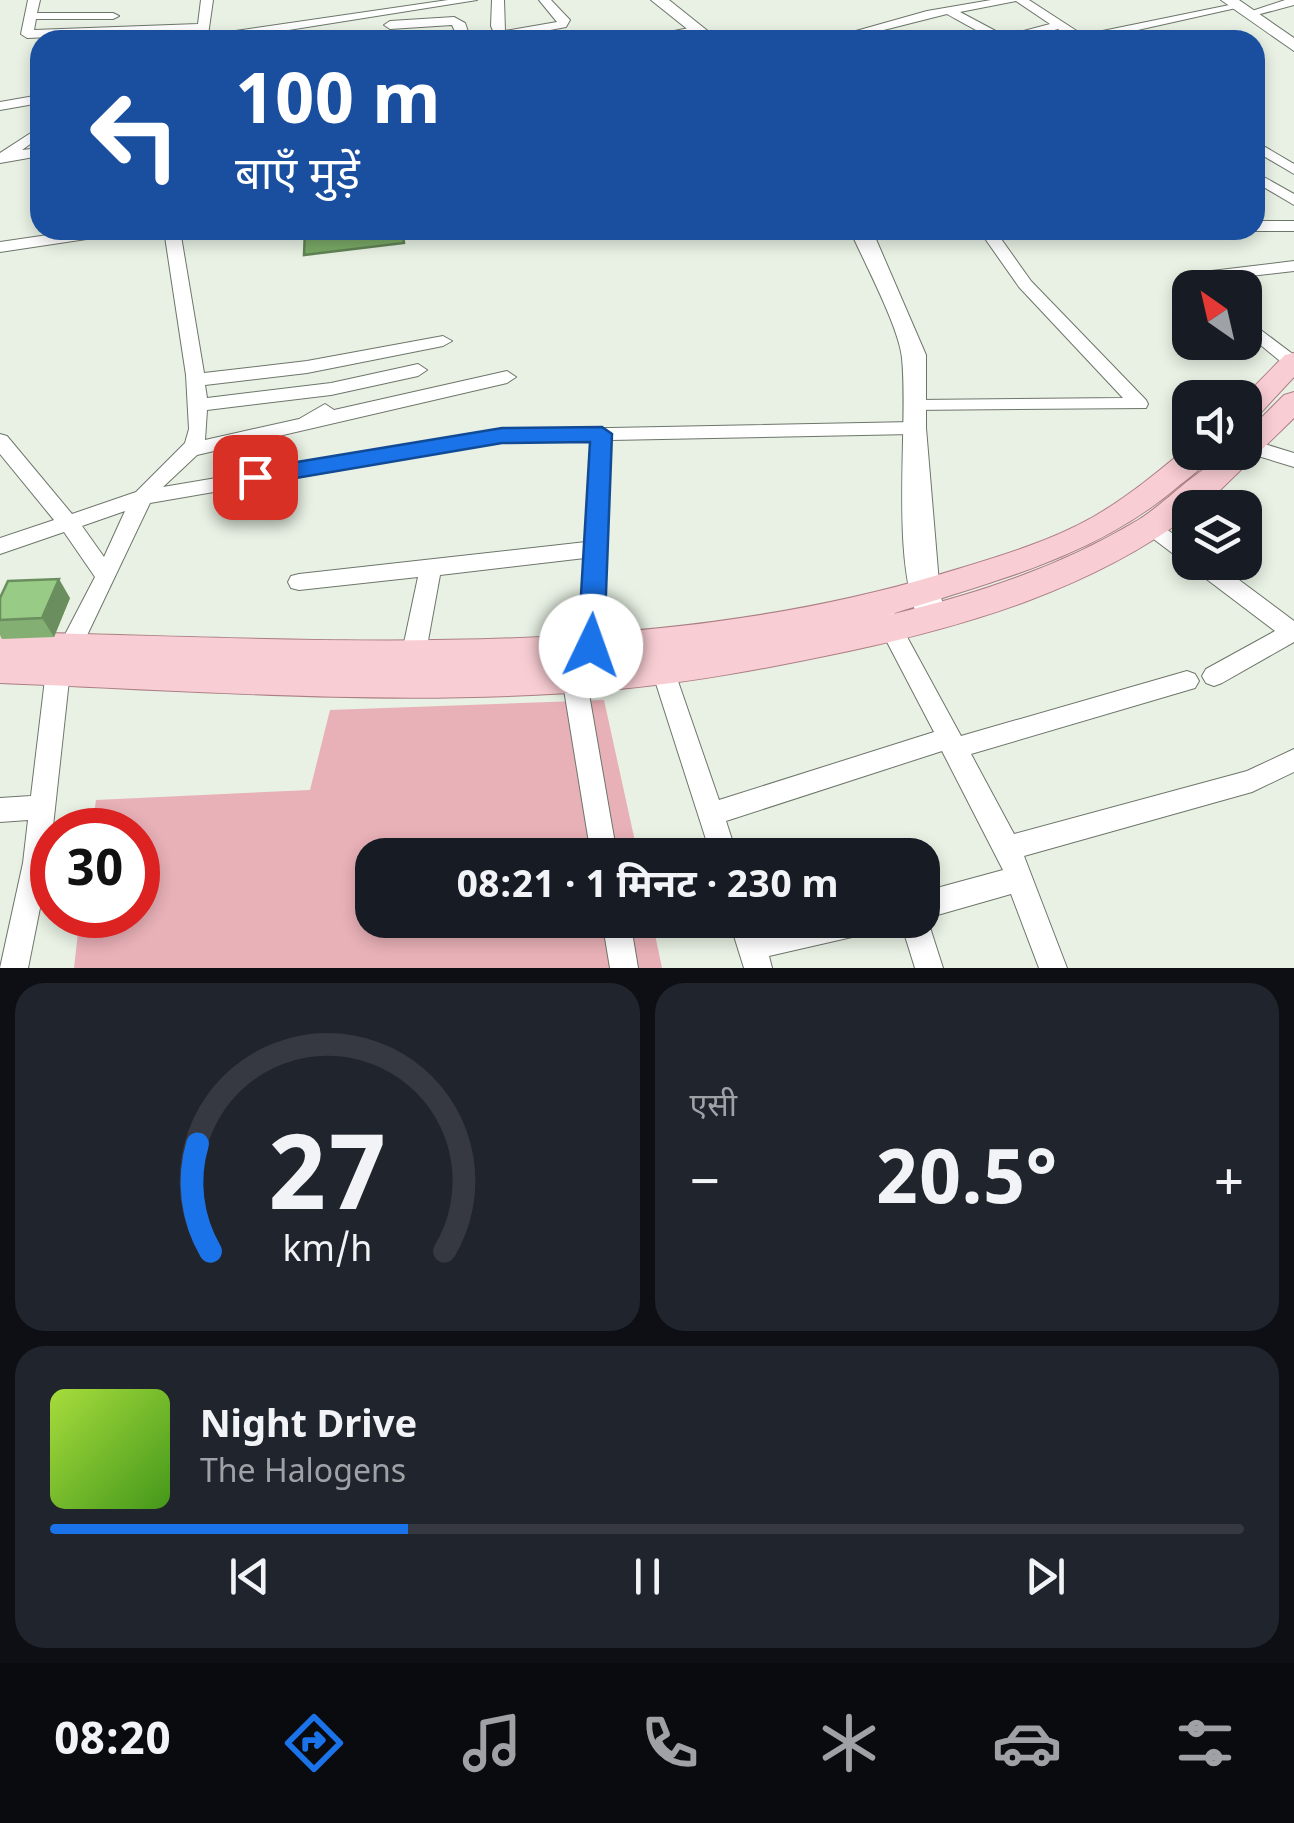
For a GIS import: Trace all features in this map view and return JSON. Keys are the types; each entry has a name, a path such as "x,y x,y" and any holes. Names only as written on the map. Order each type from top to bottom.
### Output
{"main road":[{"path":"1262,394 1293,362"},
{"path":"1262,436 1289,414"},
{"path":"930,608 1103,526 1176,470"},
{"path":"0,669 63,659 413,657 578,657 663,668 1065,574 1154,530 1204,492 1225,470"},
{"path":"0,646 63,659 297,678 578,657 753,630 885,618"}],"street":[{"path":"30,34 27,34 34,0"},
{"path":"105,30 121,0"},
{"path":"143,30 202,27 207,0"},
{"path":"269,30 471,0"},
{"path":"498,0 500,30"},
{"path":"537,30 562,25 564,20 546,0"},
{"path":"659,0 698,30"},
{"path":"869,30 948,10 1011,0"},
{"path":"1021,0 1065,30"},
{"path":"1130,30 1239,7 1294,1"},
{"path":"1239,7 1291,41"},
{"path":"948,10 986,30"},
{"path":"33,16 113,16"},
{"path":"438,22 440,30"},
{"path":"357,30 438,22 458,22 462,30"},
{"path":"379,26 380,30"},
{"path":"1043,30 1058,26"},
{"path":"0,106 30,101"},
{"path":"2,157 30,138"},
{"path":"1265,152 1294,170"},
{"path":"2,157 30,153"},
{"path":"1265,181 1290,194"},
{"path":"1265,193 1290,194"},
{"path":"1265,226 1294,226"},
{"path":"0,248 50,240"},
{"path":"14,968 10,940 36,864 63,659 144,496 190,450 199,430 201,404 174,240"},
{"path":"865,240 914,355 914,417 930,608"},
{"path":"0,546 144,496 488,438 1139,404 1025,284 993,240"},
{"path":"1261,270 1294,266"},
{"path":"1262,337 1293,362"},
{"path":"196,380 307,368 443,341"},
{"path":"201,404 331,389 418,370"},
{"path":"190,450 507,377"},
{"path":"317,420 331,389"},
{"path":"602,434 596,549 578,657 602,838"},
{"path":"0,441 70,524 106,576"},
{"path":"1262,453 1294,460"},
{"path":"1154,530 1172,543"},
{"path":"299,582 596,549"},
{"path":"413,657 430,569"},
{"path":"1214,676 1294,632 1223,580"},
{"path":"885,618 1008,848 1053,968"},
{"path":"663,668 719,838"},
{"path":"712,814 950,744 1187,681"},
{"path":"1008,848 1252,781 1294,760"},
{"path":"0,810 41,806"},
{"path":"940,901 1020,878"},
{"path":"619,938 624,968"},
{"path":"751,945 783,938"},
{"path":"919,938 928,968"}],"shaded area":[{"path":"305,240 404,243 304,255"},
{"path":"604,700 634,838 355,838 355,938 656,938 662,968 74,968 77,938 160,938 160,808 95,808 96,800 310,790 330,710"}],"building":[{"path":"59,579 42,618 0,620 0,598 8,581"}],"route":[{"path":"255,477 502,436 602,434 591,646"}]}
